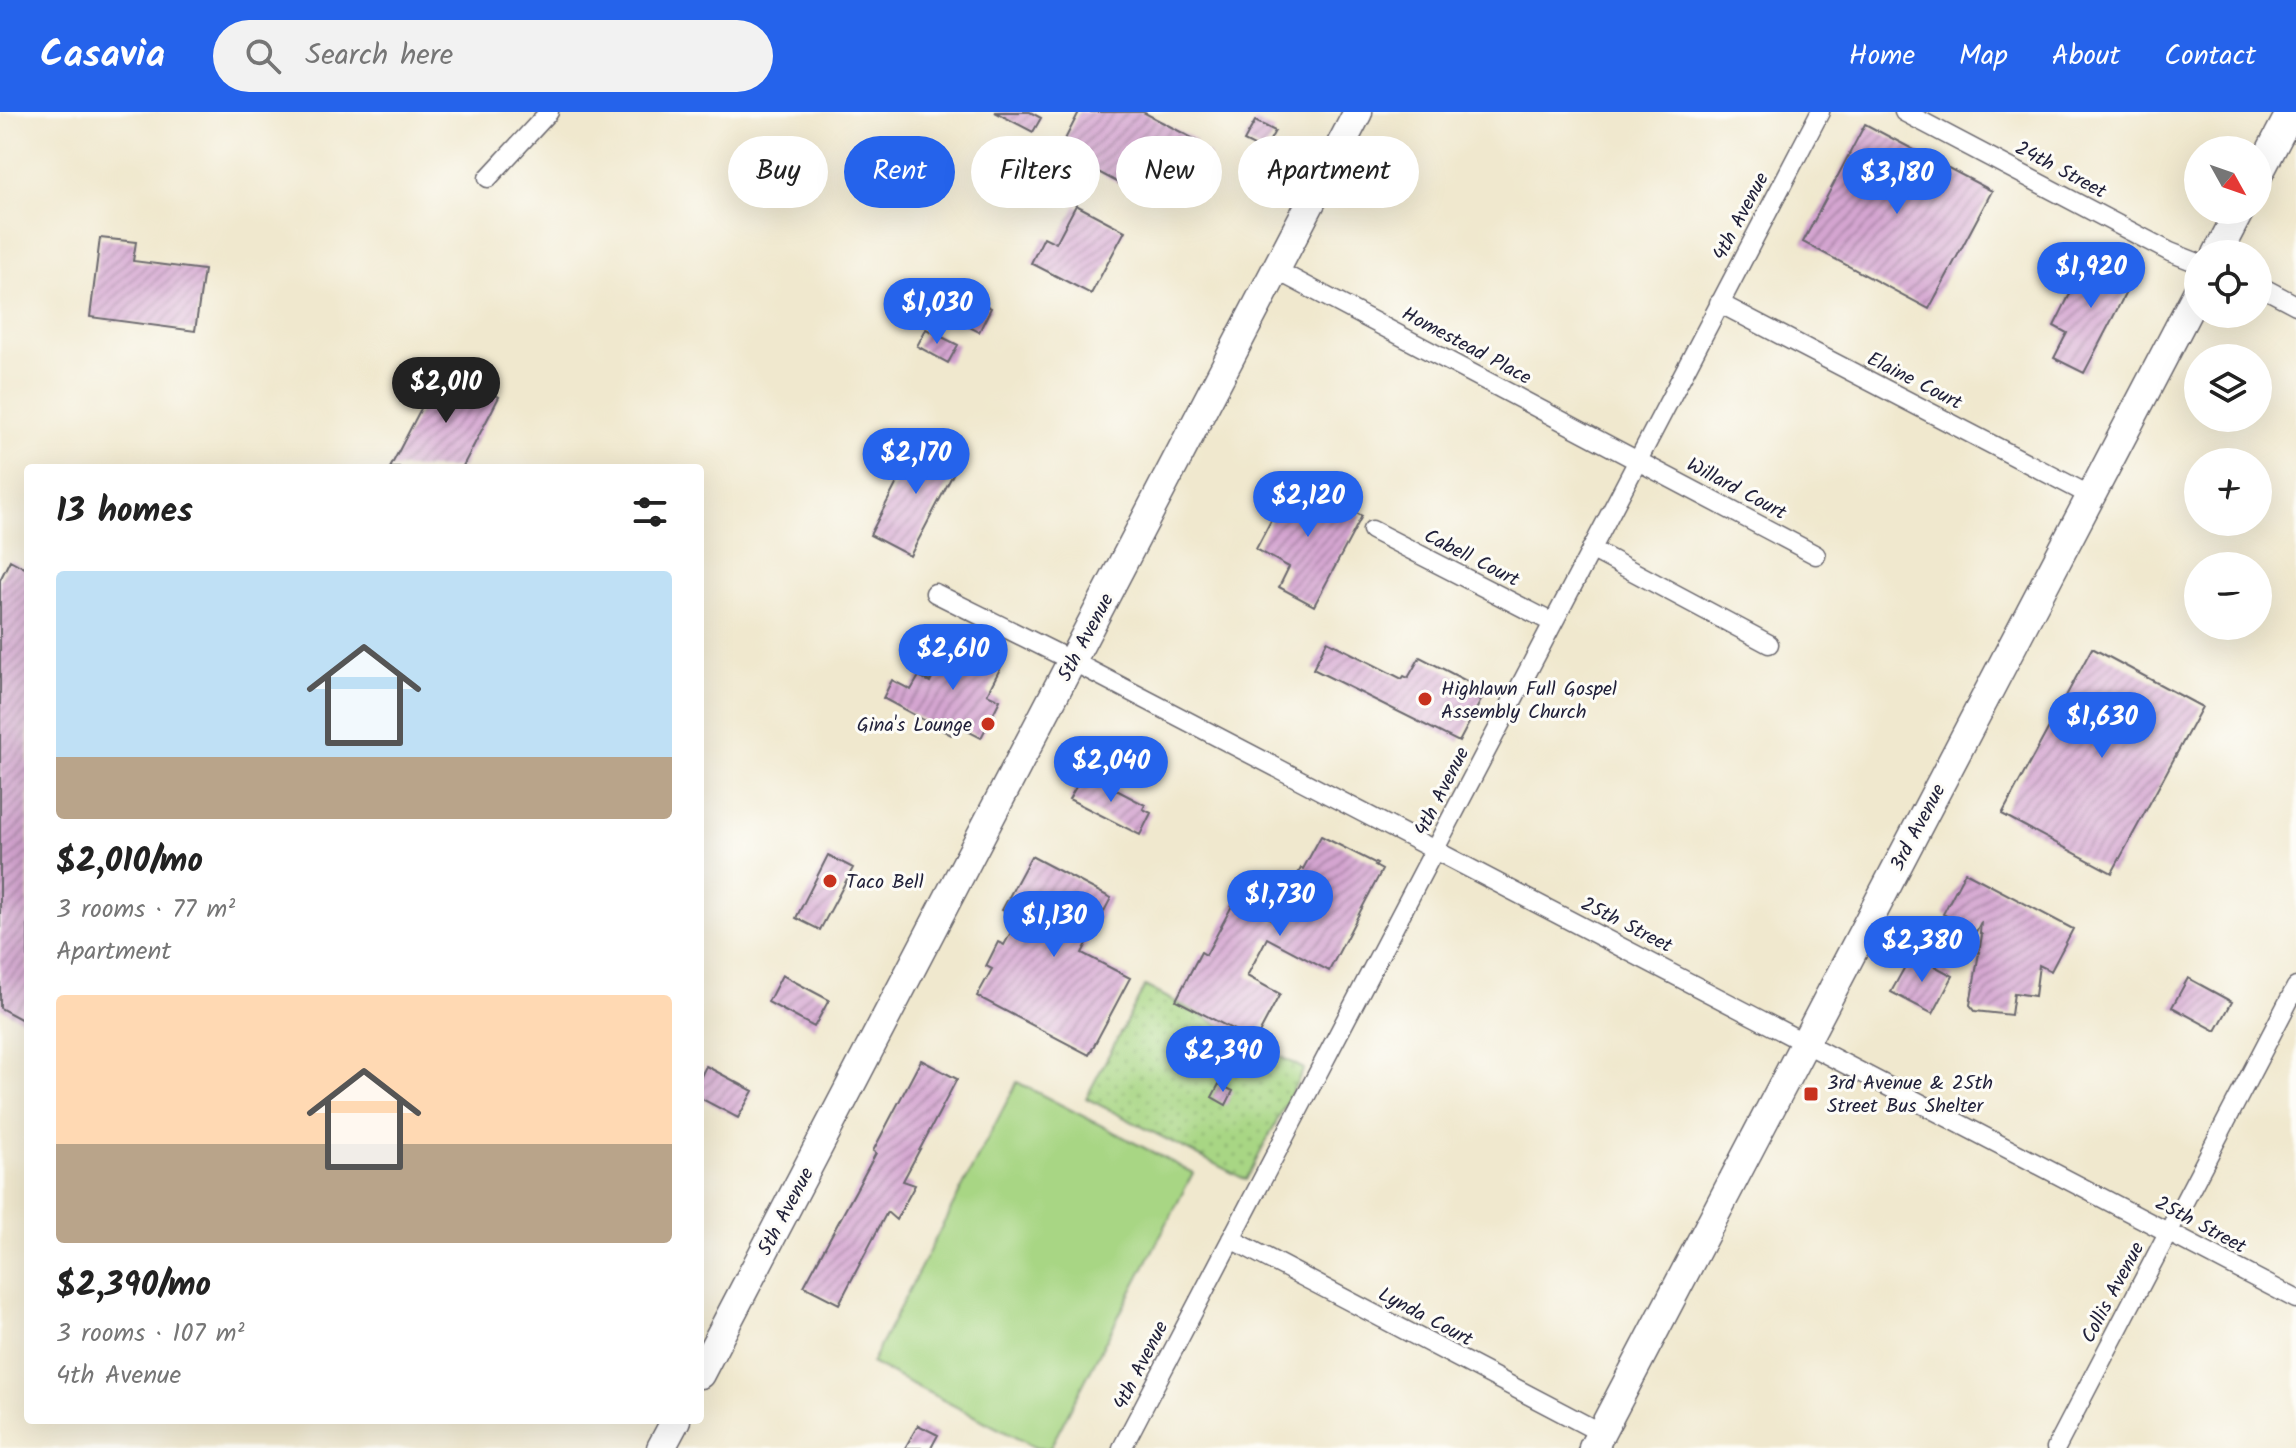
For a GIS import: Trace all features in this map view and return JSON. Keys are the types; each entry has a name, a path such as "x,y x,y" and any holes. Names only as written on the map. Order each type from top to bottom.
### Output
{"main road":[{"name":"5th Avenue","path":"704,1366 1358,112"},
{"path":"2272,148 2291,112"},
{"name":"3rd Avenue","path":"1597,1440 2184,318"}],"street":[{"path":"488,178 549,112"},
{"name":"4th Avenue","path":"1122,1448 1820,112"},
{"name":"24th Street","path":"1904,112 2184,258"},
{"name":"Homestead Place","path":"1276,270 1638,460"},
{"path":"2272,292 2296,305"},
{"name":"Elaine Court","path":"1719,303 2091,496"},
{"name":"Willard Court","path":"1638,460 1816,555"},
{"name":"Cabell Court","path":"1372,530 1553,623"},
{"path":"1591,549 1769,644"},
{"name":"25th Street","path":"935,593 1072,661 2296,1299"},
{"name":"Collis Avenue","path":"2056,1448 2296,987"},
{"name":"Lynda Court","path":"1231,1239 1597,1440"}],"green space":[{"path":"1145,986 1304,1069 1246,1180 1086,1098"},
{"path":"1017,1082 1193,1173 1050,1448 1036,1448 871,1363"}],"building":[{"path":"995,112 1030,112 1041,118 1033,132"},
{"path":"1079,112 1143,112 1188,136 1116,136 1116,182 1100,173 1100,136 1067,136"},
{"path":"1255,121 1275,131 1272,136 1247,136"},
{"path":"1865,124 1992,191 1929,309 1803,242"},
{"path":"1074,208 1082,208 1125,231 1091,294 1031,263 1044,237 1056,243"},
{"path":"100,238 136,242 133,261 204,270 195,331 90,317"},
{"path":"2091,252 2135,275 2084,373 2054,358 2067,333 2054,326"},
{"path":"968,296 991,308 979,332 956,320"},
{"path":"926,329 958,345 948,363 917,346"},
{"path":"442,368 499,397 464,464 392,464"},
{"path":"921,436 962,457 910,556 870,535"},
{"path":"1293,479 1362,516 1314,606 1279,587 1289,567 1256,549"},
{"path":"10,560 24,568 24,1021 0,1008 0,580"},
{"path":"951,639 1002,665 987,694 1000,700 981,738 956,725 951,735 883,698 892,680 911,690 919,676 930,682"},
{"name":"Highlawn Full Gospel Assembly Church","path":"1327,641 1402,679 1404,676 1408,678 1420,657 1486,691 1459,742 1313,669"},
{"path":"2092,648 2202,707 2112,873 2002,814"},
{"path":"1084,773 1145,805 1143,809 1151,813 1140,835 1069,799"},
{"path":"1321,836 1377,864 1375,866 1382,870 1329,971 1267,938 1247,976 1280,994 1255,1041 1176,1000 1201,952 1206,955 1235,900 1275,921"},
{"name":"Taco Bell","path":"828,855 853,868 820,930 796,918"},
{"path":"1031,856 1111,898 1082,953 1130,978 1089,1055 977,996 992,969 986,966 998,942 1004,945 1019,918 1002,910"},
{"path":"1965,872 2073,929 2051,971 2039,965 2035,996 2014,993 2011,1015 1975,1011 1970,1005 1982,935 1981,922 1976,932 1943,914"},
{"path":"1912,954 1953,976 1933,1014 1891,992"},
{"path":"782,975 829,1000 814,1027 768,1002"},
{"path":"2188,978 2232,1002 2216,1031 2172,1007"},
{"path":"921,1060 957,1079 903,1181 915,1185 896,1220 887,1212 839,1304 804,1286 876,1153 873,1151"},
{"path":"706,1066 753,1091 738,1118 704,1100"},
{"path":"1219,1084 1233,1091 1226,1105 1212,1097"},
{"path":"918,1425 938,1435 931,1448 905,1448"}],"place":[{"name":"Highlawn Full Gospel Assembly Church","path":"1425,699"},
{"name":"Gina's Lounge","path":"988,724"},
{"name":"Taco Bell","path":"830,881"},
{"name":"3rd Avenue & 25th Street Bus Shelter","path":"1811,1094"}]}
